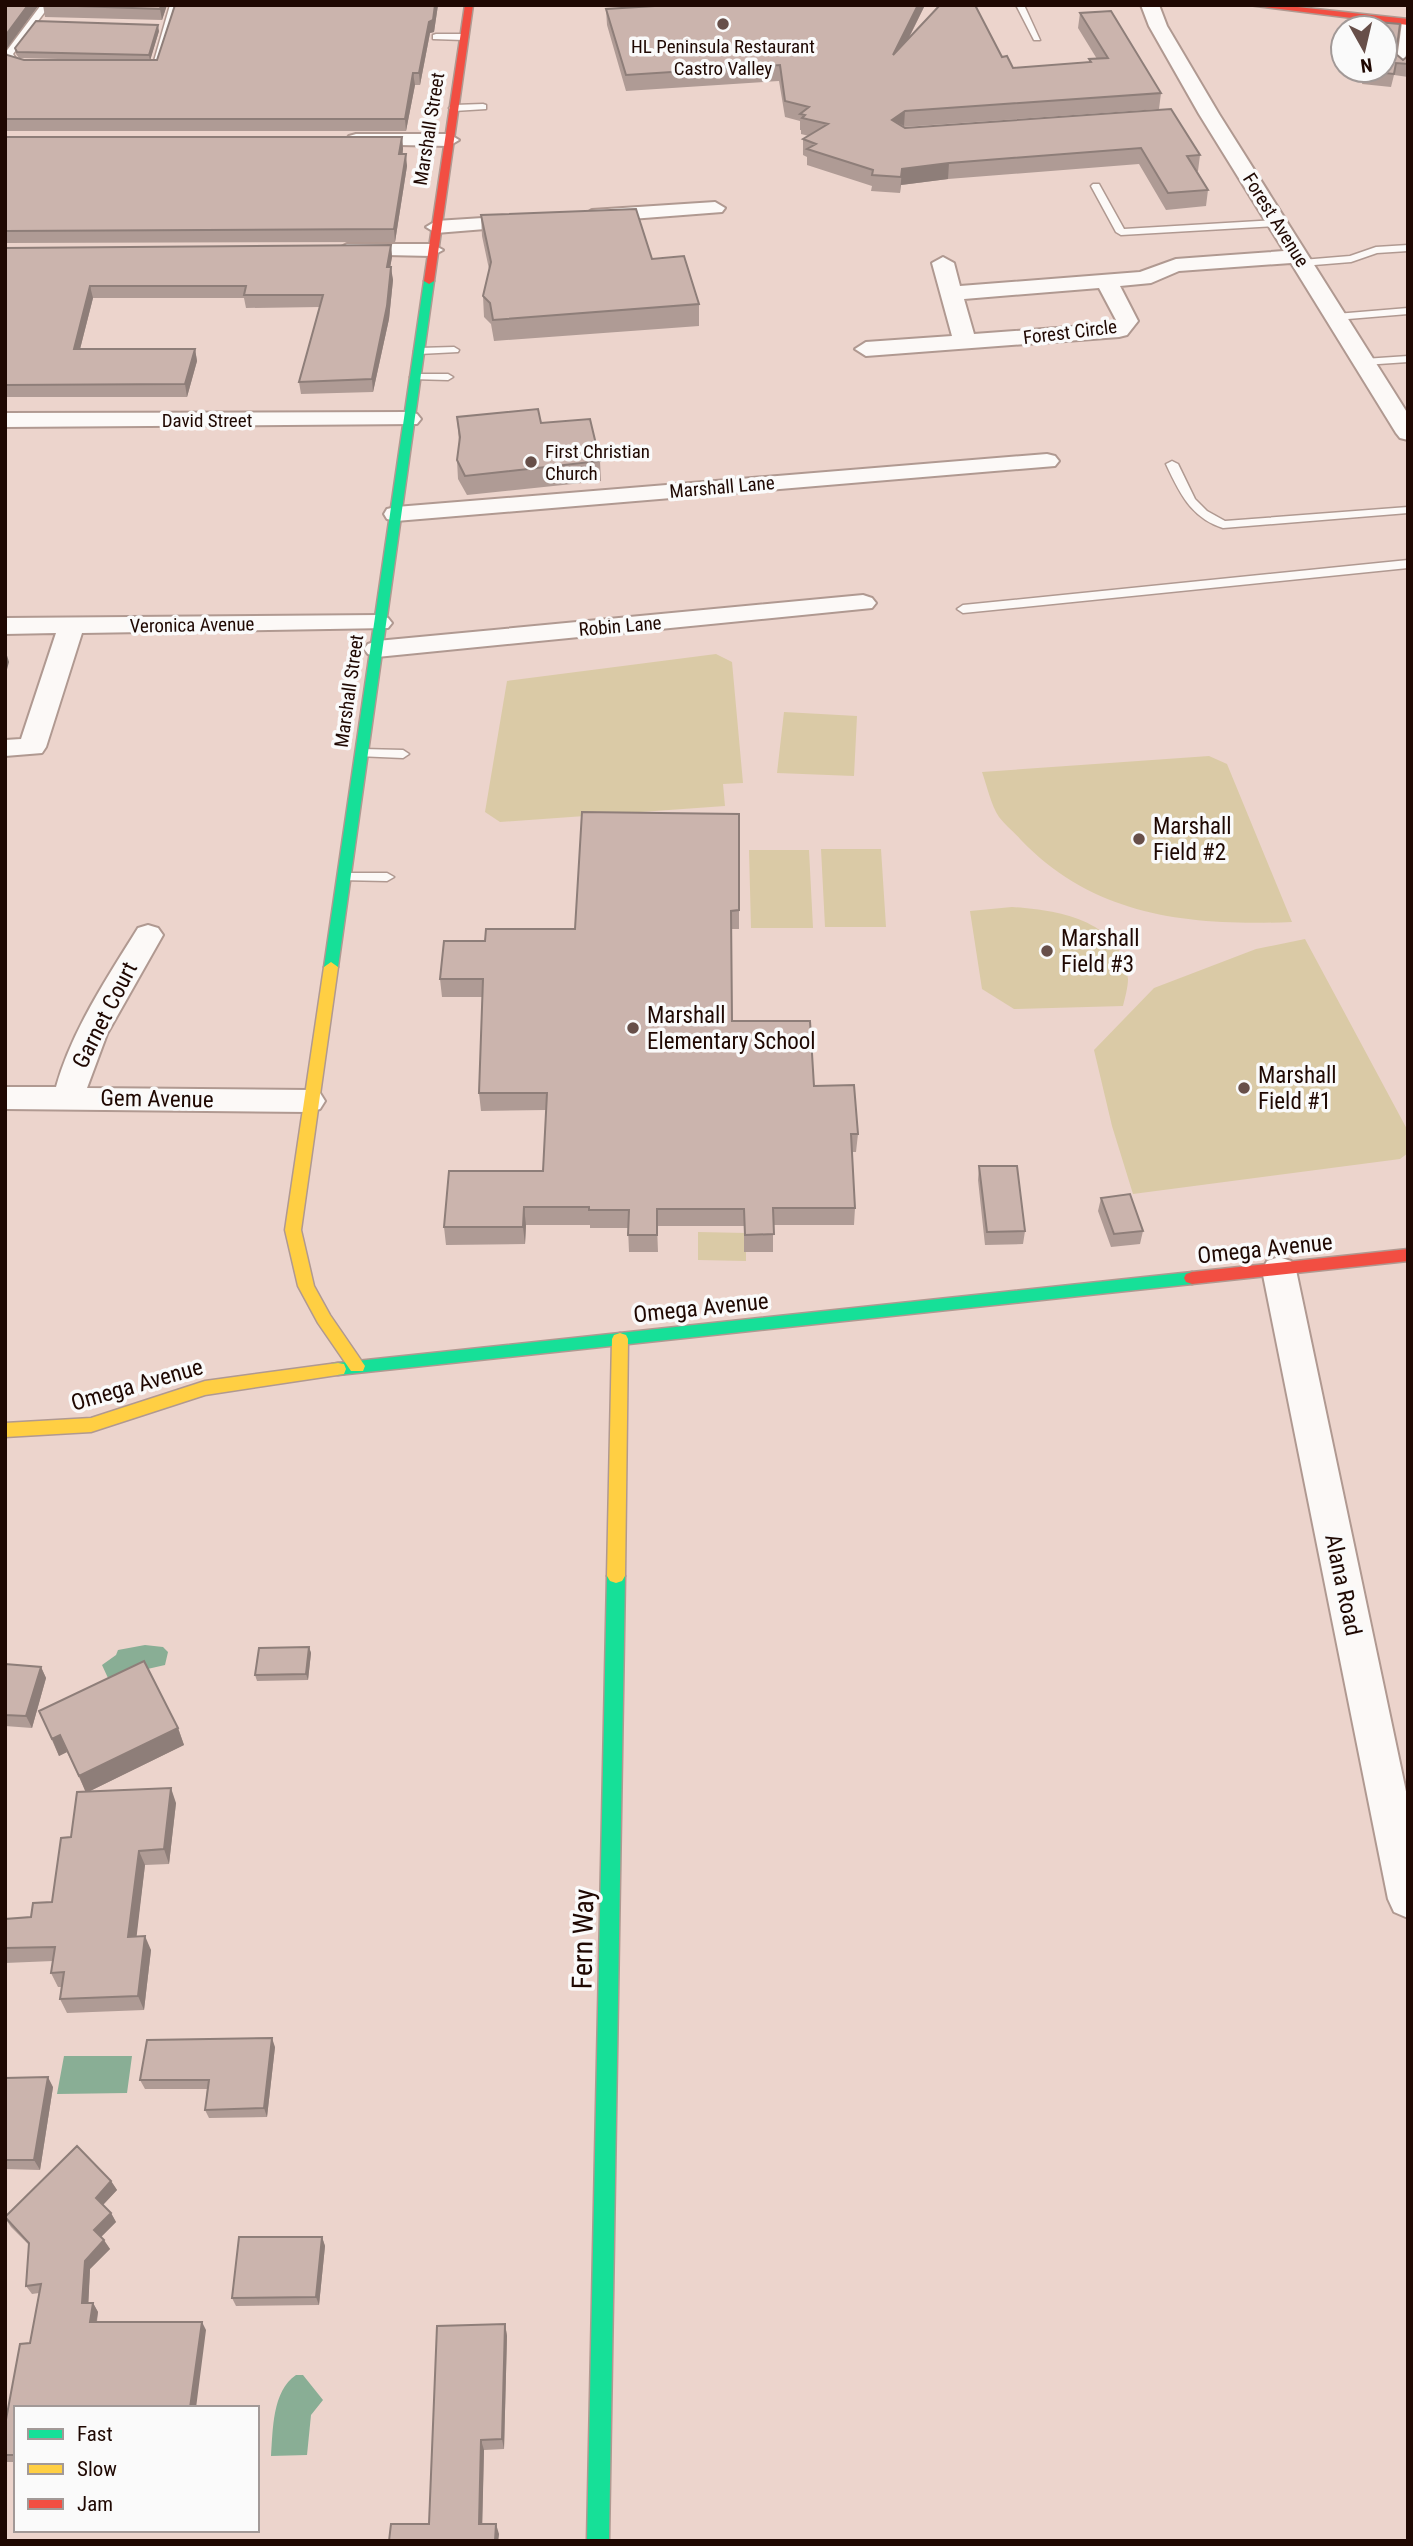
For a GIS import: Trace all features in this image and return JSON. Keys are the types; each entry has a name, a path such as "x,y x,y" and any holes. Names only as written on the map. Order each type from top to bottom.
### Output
{"street":[{"name":"Marshall Street","path":"357,1366 323,1320 307,1288 293,1245 309,1101 345,877 432,250 469,5"},
{"name":"Forest Avenue","path":"1150,5 1158,26 1209,114 1406,427"},
{"path":"1253,5 1407,19"},
{"path":"1341,5 1407,19"},
{"path":"1398,5 1407,19"},
{"path":"1185,116 1209,114"},
{"path":"333,140 449,140"},
{"path":"436,227 715,208"},
{"path":"326,251 432,250"},
{"path":"952,293 1143,278 1176,265 1300,259"},
{"path":"943,263 965,342"},
{"name":"Forest Circle","path":"866,349 1122,328 1127,321 1106,281"},
{"name":"David Street","path":"5,420 409,419"},
{"name":"Marshall Lane","path":"397,514 1047,461"},
{"name":"Robin Lane","path":"377,649 863,603"},
{"name":"Veronica Avenue","path":"5,626 379,623"},
{"path":"5,748 32,747 71,626"},
{"name":"Garnet Court","path":"69,1098 75,1069 90,1037 148,935"},
{"name":"Gem Avenue","path":"5,1098 309,1101"},
{"name":"Omega Avenue","path":"5,1430 91,1425 205,1388 357,1366 1408,1255"},
{"name":"Alana Road","path":"1279,1270 1408,1899"},
{"name":"Fern Way","path":"598,2541 620,1339"}],"lane":[{"path":"39,66 13,62 9,54 46,5"},
{"path":"143,67 156,67 174,5"},
{"path":"1020,5 1037,38"},
{"path":"1399,67 1407,19"},
{"path":"34,21 48,22"},
{"path":"154,26 167,26"},
{"path":"436,37 464,37"},
{"path":"454,108 483,107"},
{"path":"1096,186 1121,232 1278,223"},
{"path":"1300,259 1351,259 1376,250 1408,248"},
{"path":"1336,317 1408,311"},
{"path":"419,351 454,350"},
{"path":"1364,362 1408,359"},
{"path":"415,377 448,377"},
{"path":"1172,464 1195,509 1223,525 1408,510"},
{"path":"963,609 1408,564"},
{"path":"362,753 402,754"},
{"path":"345,877 387,877"}],"shaded area":[{"path":"716,654 732,662 743,783 723,784 725,806 500,822 485,812 507,681"},
{"path":"784,712 857,716 854,776 777,773"},
{"name":"Marshall Field #2","path":"1209,756 1227,764 1292,922 1217,922 1181,918 1112,901 1080,886 1050,866 1001,820 982,772"},
{"path":"821,849 881,849 886,927 825,927"},
{"path":"749,850 809,850 813,928 751,928"},
{"name":"Marshall Field #3","path":"1012,907 1068,916 1101,931 1114,943 1123,959 1128,979 1123,1006 1014,1009 982,989 970,911"},
{"name":"Marshall Field #1","path":"1305,939 1408,1131 1408,1153 1400,1159 1133,1194 1112,1126 1094,1050 1154,988 1256,949"},
{"path":"698,1232 746,1233 746,1261 698,1260"},
{"path":"145,1645 163,1647 168,1652 165,1665 108,1678 102,1665 116,1655 118,1650"},
{"path":"64,2056 132,2056 127,2093 57,2094"},
{"path":"296,2375 303,2375 323,2400 311,2415 307,2455 271,2456 273,2423 278,2401 288,2382"}],"building":[{"path":"5,5 28,5 5,36"},
{"path":"49,5 161,5 160,9"},
{"path":"175,5 435,5 419,73 413,73 405,119 5,119 5,52 24,60 157,60"},
{"path":"671,5 918,5 893,55 940,5 975,5 1002,57 1007,56 1013,68 1091,62 1089,59 1108,58 1080,13 1111,11 1161,93 905,111 892,120 905,128 1171,109 1200,155 1187,156 1208,190 1168,193 1141,148 949,163 902,169 901,177 872,175 873,170 807,149 816,144 803,139 828,124 802,118 805,115 800,114 809,107 785,101 780,65 626,75 606,9"},
{"path":"36,21 158,25 149,55 17,52 15,48"},
{"path":"1408,56 1408,64 1399,63 1399,57 1403,60"},
{"path":"5,137 402,137 399,154 406,154 394,229 5,231"},
{"path":"636,209 652,259 684,256 699,304 493,320 490,303 483,296 491,262 481,215"},
{"path":"391,245 387,267 391,267 387,306 372,379 299,382 323,295 244,295 246,286 90,286 74,349 195,349 185,384 5,385 5,248"},
{"name":"First Christian Church","path":"538,409 541,423 590,419 600,461 465,476 457,460 460,437 457,417"},
{"path":"582,812 739,814 739,910 731,911 732,1021 810,1021 814,1086 854,1085 858,1134 851,1134 855,1208 773,1208 774,1234 745,1235 744,1209 657,1209 657,1235 628,1235 629,1210 589,1210 589,1207 524,1207 523,1227 444,1227 449,1171 543,1171 547,1093 479,1093 483,979 440,979 444,941 485,941 486,929 575,929"},
{"path":"979,1166 1017,1166 1025,1231 987,1232"},
{"path":"1130,1194 1143,1231 1114,1234 1101,1198"},
{"path":"309,1647 306,1674 255,1675 259,1648"},
{"path":"144,1661 178,1728 79,1776 60,1735 52,1739 39,1711"},
{"path":"5,1664 41,1667 26,1716 5,1715"},
{"path":"171,1788 164,1849 139,1851 128,1937 145,1936 138,1996 60,1999 64,1972 51,1973 55,1947 5,1948 5,1919 31,1917 33,1903 52,1902 61,1838 71,1837 77,1792"},
{"path":"272,2038 264,2108 205,2110 209,2080 140,2080 147,2040"},
{"path":"48,2077 34,2160 5,2160 5,2078"},
{"path":"77,2146 111,2181 96,2198 111,2213 94,2230 104,2240 85,2261 82,2303 93,2303 90,2322 202,2322 190,2406 14,2406 14,2455 5,2455 5,2425 20,2344 30,2343 41,2284 26,2286 29,2243 5,2217"},
{"path":"239,2237 322,2237 316,2297 232,2298"},
{"path":"505,2324 502,2439 481,2440 479,2524 496,2524 495,2541 389,2541 391,2524 429,2524 437,2326"}],"traffic: fast":[{"path":"331,967 429,281"},
{"path":"338,1369 1192,1278"},
{"path":"598,2541 616,1576"}],"traffic: slow":[{"path":"331,967 293,1230 306,1286 324,1319 357,1366"},
{"path":"616,1576 620,1339"},
{"path":"5,1430 91,1425 205,1388 338,1369"}],"traffic: jam":[{"path":"429,281 469,5"},
{"path":"1253,5 1408,22"},
{"path":"1192,1278 1408,1255"}],"place":[{"name":"HL Peninsula Restaurant Castro Valley","path":"723,24"},
{"name":"First Christian Church","path":"531,462"},
{"name":"Marshall Field #2","path":"1139,839"},
{"name":"Marshall Field #3","path":"1047,951"},
{"name":"Marshall Elementary School","path":"633,1028"},
{"name":"Marshall Field #1","path":"1244,1088"}]}
